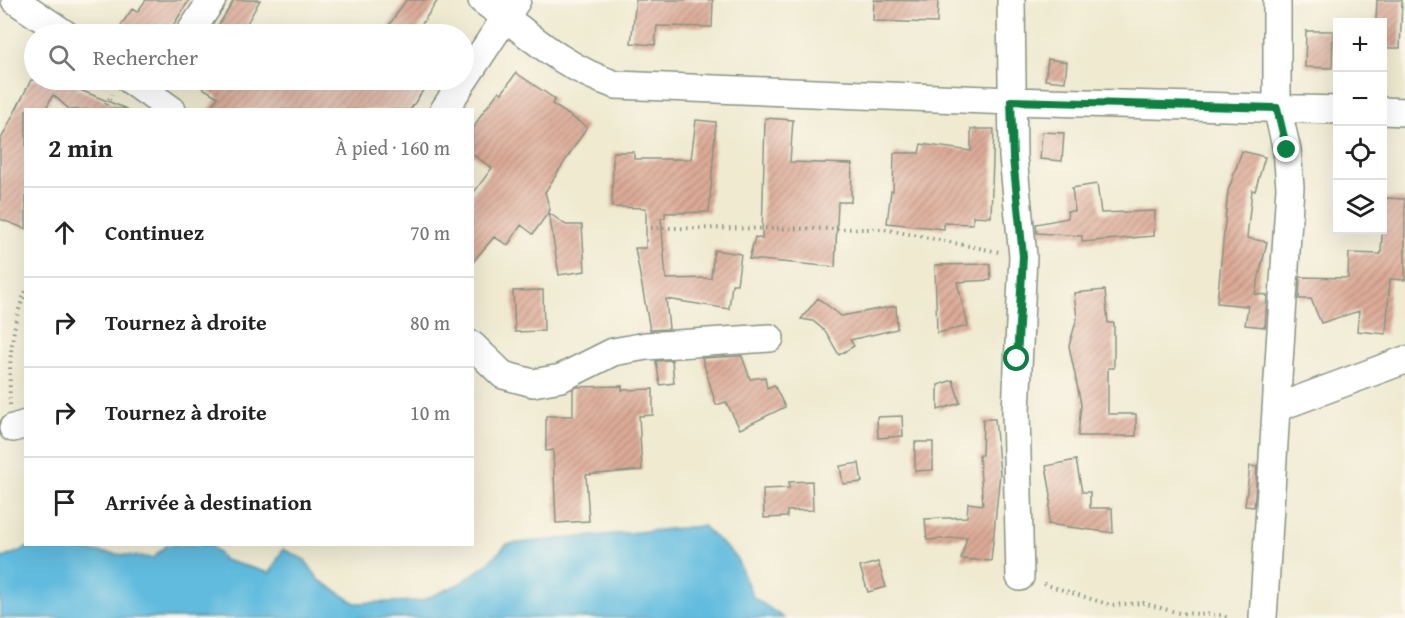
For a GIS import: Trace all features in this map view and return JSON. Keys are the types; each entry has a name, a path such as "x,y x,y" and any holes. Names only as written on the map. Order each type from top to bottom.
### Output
{"street":[{"path":"15,0 50,24"},
{"path":"196,24 212,0"},
{"path":"482,0 512,9 559,59 586,76 616,85 1011,101 1333,110"},
{"path":"1011,0 1013,158 1023,256 1016,411 1020,577"},
{"path":"1263,618 1290,187 1287,150 1277,108 1277,0"},
{"path":"474,65 512,9"},
{"path":"152,90 170,108"},
{"path":"445,108 457,90"},
{"path":"1387,111 1405,112"},
{"path":"474,347 503,375 533,383 561,378 613,351 646,346 770,338"},
{"path":"1276,408 1405,360"}],"path":[{"path":"651,228 884,229 1023,256"},
{"path":"20,426 10,403 14,326 16,313 24,295"},
{"path":"1020,577 1110,605 1143,603 1179,613 1221,615 1228,618"}],"water":[{"path":"703,526 736,557 753,597 784,618 0,618 0,559 32,546 153,558 166,546 212,546 224,560 270,573 283,549 305,560 319,580 355,603 421,601 459,584 487,564 507,544"}],"building":[{"path":"146,0 189,0 174,24 122,24 132,9 137,12"},
{"path":"234,0 260,0 247,24 219,24"},
{"path":"406,0 438,0 422,24 390,24"},
{"path":"636,0 713,0 712,27 657,26 655,45 631,43"},
{"path":"874,0 938,1 937,23 873,21"},
{"path":"1377,0 1402,0 1400,48 1387,48 1387,18 1376,18"},
{"path":"1306,31 1333,31 1332,68 1305,67"},
{"path":"1048,59 1067,62 1065,82 1045,80"},
{"path":"516,73 555,99 552,104 587,127 545,192 550,210 533,234 521,225 508,245 494,237 474,261 474,192 492,168 474,155 474,127 499,91 502,93"},
{"path":"26,90 80,90 125,108 68,108 53,95 46,108 24,108 24,228 0,219 0,141"},
{"path":"206,90 423,90 411,108 210,108 218,97"},
{"path":"765,118 793,120 790,162 852,164 851,202 838,202 835,267 749,259 755,237 762,239"},
{"path":"696,120 716,122 709,212 665,213 665,218 661,218 666,279 711,278 714,250 741,254 737,284 732,284 729,309 666,299 669,329 650,330 635,248 646,248 646,208 612,207 613,152 634,152 634,159 691,159"},
{"path":"971,129 994,129 991,217 973,216 973,224 944,223 944,229 887,223 891,191 893,191 894,153 919,153 921,144 971,151"},
{"path":"1042,132 1064,133 1062,161 1040,159"},
{"path":"1242,151 1265,157 1255,191 1252,190 1247,238 1267,242 1255,294 1267,295 1265,327 1245,325 1248,306 1217,303 1228,191"},
{"path":"1097,184 1101,213 1155,211 1154,236 1082,242 1082,236 1037,233 1036,224 1068,218 1067,211 1075,211 1072,188"},
{"path":"1387,198 1405,199 1405,280 1390,279 1386,334 1357,331 1359,311 1321,323 1311,299 1299,299 1300,277 1348,278 1349,253 1381,254 1382,234 1387,234"},
{"path":"549,213 566,225 582,225 585,271 559,275"},
{"path":"990,264 991,280 957,282 968,326 937,333 935,265"},
{"path":"543,290 544,331 515,332 513,291"},
{"path":"1105,290 1108,323 1114,323 1114,368 1108,368 1108,414 1136,414 1136,436 1078,436 1081,404 1069,346 1077,318 1074,293"},
{"path":"818,298 841,316 896,306 897,329 850,340 854,346 839,355 826,332 813,321 801,319"},
{"path":"742,356 750,379 765,377 767,388 774,385 785,407 740,429 726,402 716,405 702,358"},
{"path":"672,360 674,383 660,385 656,361"},
{"path":"953,380 960,403 938,410 938,385"},
{"path":"622,386 622,390 653,389 653,415 639,416 642,470 586,475 589,521 556,523 553,450 546,451 546,416 573,416 573,389 577,387"},
{"path":"902,416 903,436 878,438 877,417"},
{"path":"983,419 995,419 1000,473 991,561 961,559 967,537 927,540 925,519 967,517 968,503 983,505 979,455 982,455"},
{"path":"915,442 933,442 933,470 915,471"},
{"path":"1076,460 1082,492 1090,492 1090,508 1112,508 1113,533 1048,524 1051,495 1046,466"},
{"path":"859,463 862,482 843,484 840,466"},
{"path":"1250,466 1257,467 1254,507 1245,506"},
{"path":"812,481 813,510 787,511 787,517 764,518 763,489 789,488 789,482"},
{"path":"878,562 886,587 868,592 860,567"}],"route":[{"path":"1017,359 1023,256 1013,158 1011,101 1277,108 1287,150"}]}
